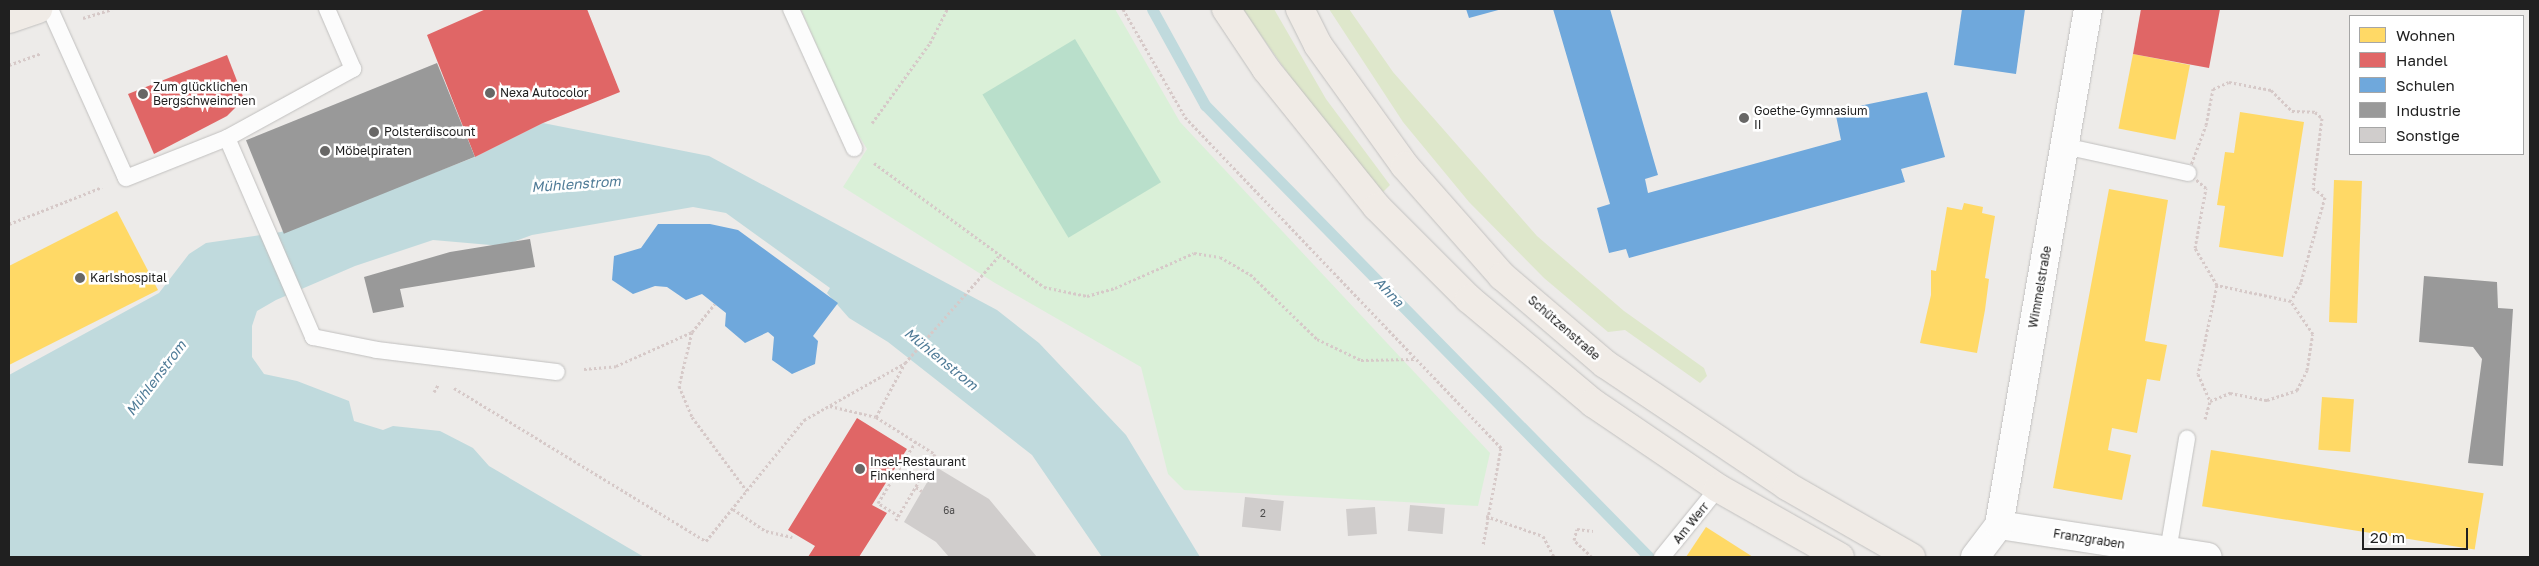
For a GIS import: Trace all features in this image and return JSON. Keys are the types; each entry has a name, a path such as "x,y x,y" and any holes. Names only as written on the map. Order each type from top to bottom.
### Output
{"main road":[{"path":"9,19 38,9"},
{"path":"1226,9 1266,69 1377,207 1469,299 1593,403 1718,488 1840,557"},
{"name":"Schützenstraße","path":"1300,9 1318,45 1405,166 1502,276 1605,364 1787,486 1911,557"}],"street":[{"name":"Wimmelstraße","path":"1975,557 1999,525 2088,9"},
{"name":"Franzgraben","path":"1999,525 2208,557"}],"lane":[{"path":"50,9 126,178 226,138 352,69 327,9"},
{"path":"791,9 854,148"},
{"path":"226,138 268,229 313,337 377,350 557,372"},
{"path":"2064,146 2188,173"},
{"path":"2168,551 2187,439"},
{"name":"Am Werr","path":"1662,557 1718,488"}],"path":[{"path":"947,9 930,43 854,148 999,256 1044,287 1087,296 1115,288 1194,253 1220,258 1250,274 1317,339 1361,360 1415,358"},
{"path":"1123,9 1185,116 1501,448 1486,516 1483,545"},
{"path":"2217,285 2291,301 2313,334 2307,370 2297,390 2267,400 2230,393 2210,400 2198,374 2217,285 2195,248 2206,188 2188,173 2206,125 2213,89 2229,82 2271,90 2292,110 2315,112 2322,118 2313,188 2325,197 2301,282 2291,301"},
{"path":"9,224 126,178"},
{"path":"876,417 905,363 999,256"},
{"path":"714,304 692,332 679,386 692,417 747,491"},
{"path":"557,372 616,366 692,332"},
{"path":"450,385 706,542 804,420 905,363"},
{"path":"829,406 876,417 935,454 896,520"},
{"path":"899,516 878,503 883,491 916,441"},
{"path":"916,487 922,491"},
{"path":"733,509 766,531 792,537"},
{"path":"1486,516 1543,536 1554,557"},
{"path":"1592,557 1574,540 1577,529 1593,531"}],"green space":[{"path":"801,9 1115,9 1180,122 1490,453 1478,506 1184,490 1168,474 1141,367 995,283 843,187 867,149 847,116"},
{"path":"1242,9 1274,9 1326,99 1390,185 1383,192 1304,96"},
{"path":"1329,9 1349,9 1393,72 1537,236 1624,311 1704,368 1707,376 1700,383 1625,330 1608,332 1544,278 1469,202 1403,122"},
{"path":"1075,39 1161,182 1068,238 982,95"}],"water":[{"name":"Mühlenstrom","path":"543,123 709,156 997,310 1039,343 1126,435 1200,557 1102,557 1032,455 888,342 849,318 827,293 830,288 726,213 693,207 532,235 502,246 433,240 355,266 276,300 257,311 252,326 252,357 264,374 297,381 349,401 354,421 383,430 393,426 440,431 473,448 489,466 644,557 9,557 9,375 159,293 189,254 206,243 281,232 475,157"}],"building: Wohnen":[{"path":"2133,54 2190,65 2175,140 2118,129"},
{"path":"2240,112 2304,122 2283,257 2219,247 2225,206 2217,205 2225,152 2234,153"},
{"path":"2334,180 2362,181 2357,323 2329,322"},
{"path":"2109,189 2168,200 2145,341 2167,345 2160,381 2147,379 2137,433 2112,428 2108,450 2131,455 2122,500 2053,488"},
{"path":"1964,203 1983,207 1982,213 1995,216 1985,278 1989,279 1985,310 1977,353 1920,343 1931,295 1931,270 1936,271 1947,207 1962,210"},
{"name":"Karlshospital","path":"117,211 158,290 9,365 9,266"},
{"path":"2322,397 2354,399 2350,452 2318,450"},
{"path":"2211,450 2484,493 2475,549 2202,506"},
{"path":"1706,527 1753,557 1686,557"}],"building: Handel":[{"path":"486,9 587,9 620,92 543,123 475,157 427,35"},
{"path":"2141,9 2220,9 2209,68 2133,54"},
{"path":"227,55 244,99 227,116 154,154 128,94"},
{"name":"Insel-Restaurant Finkenherd","path":"857,418 907,449 872,505 887,513 859,557 808,557 815,546 788,530"}],"building: Schulen":[{"path":"1466,9 1502,9 1469,18"},
{"path":"1553,9 1610,9 1658,175 1645,179 1648,193 1841,140 1835,111 1927,92 1945,157 1901,169 1905,182 1629,258 1626,249 1609,253 1597,208 1610,204"},
{"path":"1962,9 2025,9 2016,74 1954,65"},
{"path":"658,224 710,224 738,230 838,303 813,336 818,341 815,364 792,374 772,360 774,337 768,332 745,343 725,326 726,313 702,294 686,300 667,287 655,286 633,294 612,280 614,256 641,248"}],"building: Industrie":[{"path":"437,63 475,157 284,234 246,140"},
{"path":"530,239 535,267 400,289 404,307 373,313 364,277 450,252"},
{"path":"2424,276 2497,282 2498,308 2513,309 2503,466 2468,463 2482,359 2473,347 2419,342"}],"building: Sonstige":[{"path":"936,467 989,499 1037,557 949,557 936,542 904,522"},
{"path":"1245,497 1284,501 1281,531 1242,527"},
{"path":"1410,505 1445,508 1443,534 1408,531"},
{"path":"1375,507 1377,534 1348,536 1346,509"}],"waterway":[{"name":"Ahna","path":"1152,9 1205,105 1649,557"}],"place":[{"name":"Nexa Autocolor","path":"490,93"},
{"name":"Zum glücklichen Bergschweinchen","path":"143,94"},
{"name":"Goethe-Gymnasium II","path":"1744,118"},
{"name":"Polsterdiscount","path":"374,132"},
{"name":"Möbelpiraten","path":"325,151"},
{"name":"Karlshospital","path":"80,278"},
{"name":"Insel-Restaurant Finkenherd","path":"860,469"}]}
